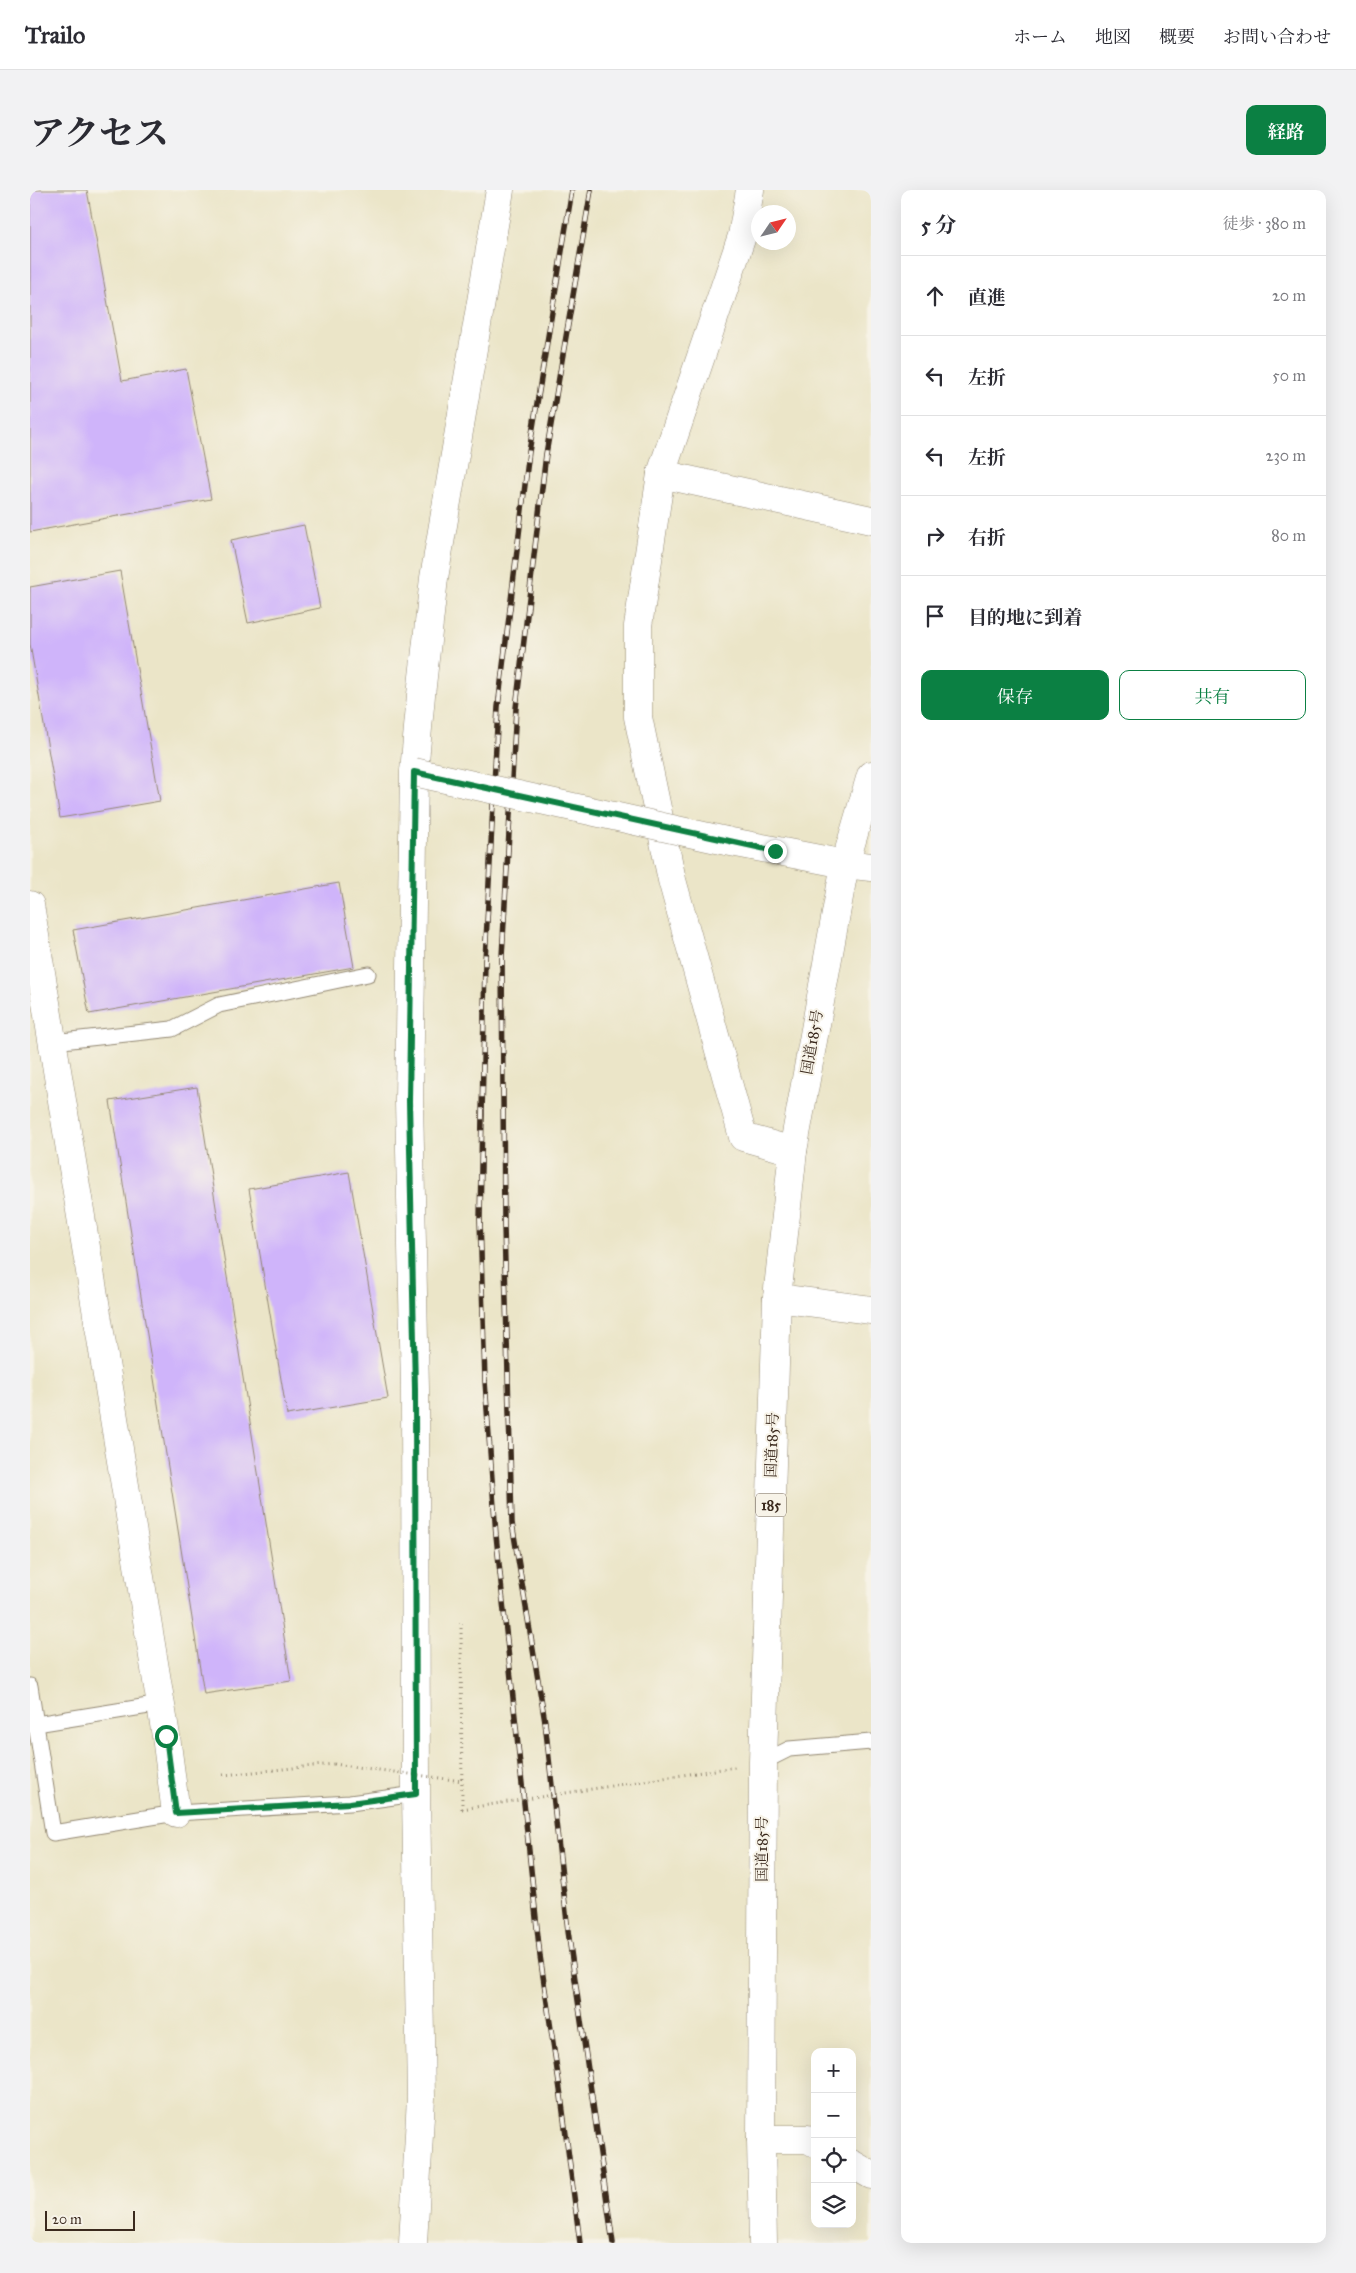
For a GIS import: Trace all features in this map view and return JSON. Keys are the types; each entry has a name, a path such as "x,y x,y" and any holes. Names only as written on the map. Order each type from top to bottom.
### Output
{"main road":[{"path":"750,190 742,236 661,474 638,626 638,717 672,880 743,1136 793,1151"},
{"path":"413,2243 420,2098 416,1794 415,1389 409,1032 414,772 420,695 434,578 498,200"},
{"path":"661,474 871,520"},
{"path":"414,772 726,841 858,866"},
{"name":"国道185号","path":"764,2243 761,2138 763,1762 777,1298 793,1151 858,866 871,775"},
{"path":"30,905 36,978 53,1042 161,1704 176,1813"},
{"path":"777,1298 871,1310"},
{"path":"761,2138 808,2139 811,2141"},
{"path":"856,2166 871,2174"}],"lane":[{"path":"53,1042 172,1029 219,1005 368,974"},
{"path":"30,1686 33,1724 53,1833 176,1813 350,1803 416,1794"},
{"path":"33,1724 161,1704"},
{"path":"763,1762 789,1749 871,1742"}],"path":[{"path":"461,1623 462,1809 763,1762"},
{"path":"223,1775 334,1764 462,1781"}],"building":[{"path":"30,190 87,190 122,381 186,369 211,499 30,532"},
{"path":"304,525 320,608 248,623 231,540"},
{"path":"120,571 160,801 60,818 30,644 30,587"},
{"path":"339,883 354,967 89,1014 73,930"},
{"path":"197,1087 291,1681 204,1694 110,1101"},
{"path":"349,1172 388,1398 287,1415 249,1189"}],"railway":[{"path":"572,190 529,452 498,707 485,961 480,1219 485,1381 496,1535 540,1956 580,2243"},
{"path":"591,190 546,454 516,708 502,957 504,1226 512,1523 545,1722 568,1931 613,2243"}],"route":[{"path":"166,1736 176,1813 350,1803 416,1794 415,1389 409,1101 414,772 775,851"}]}
